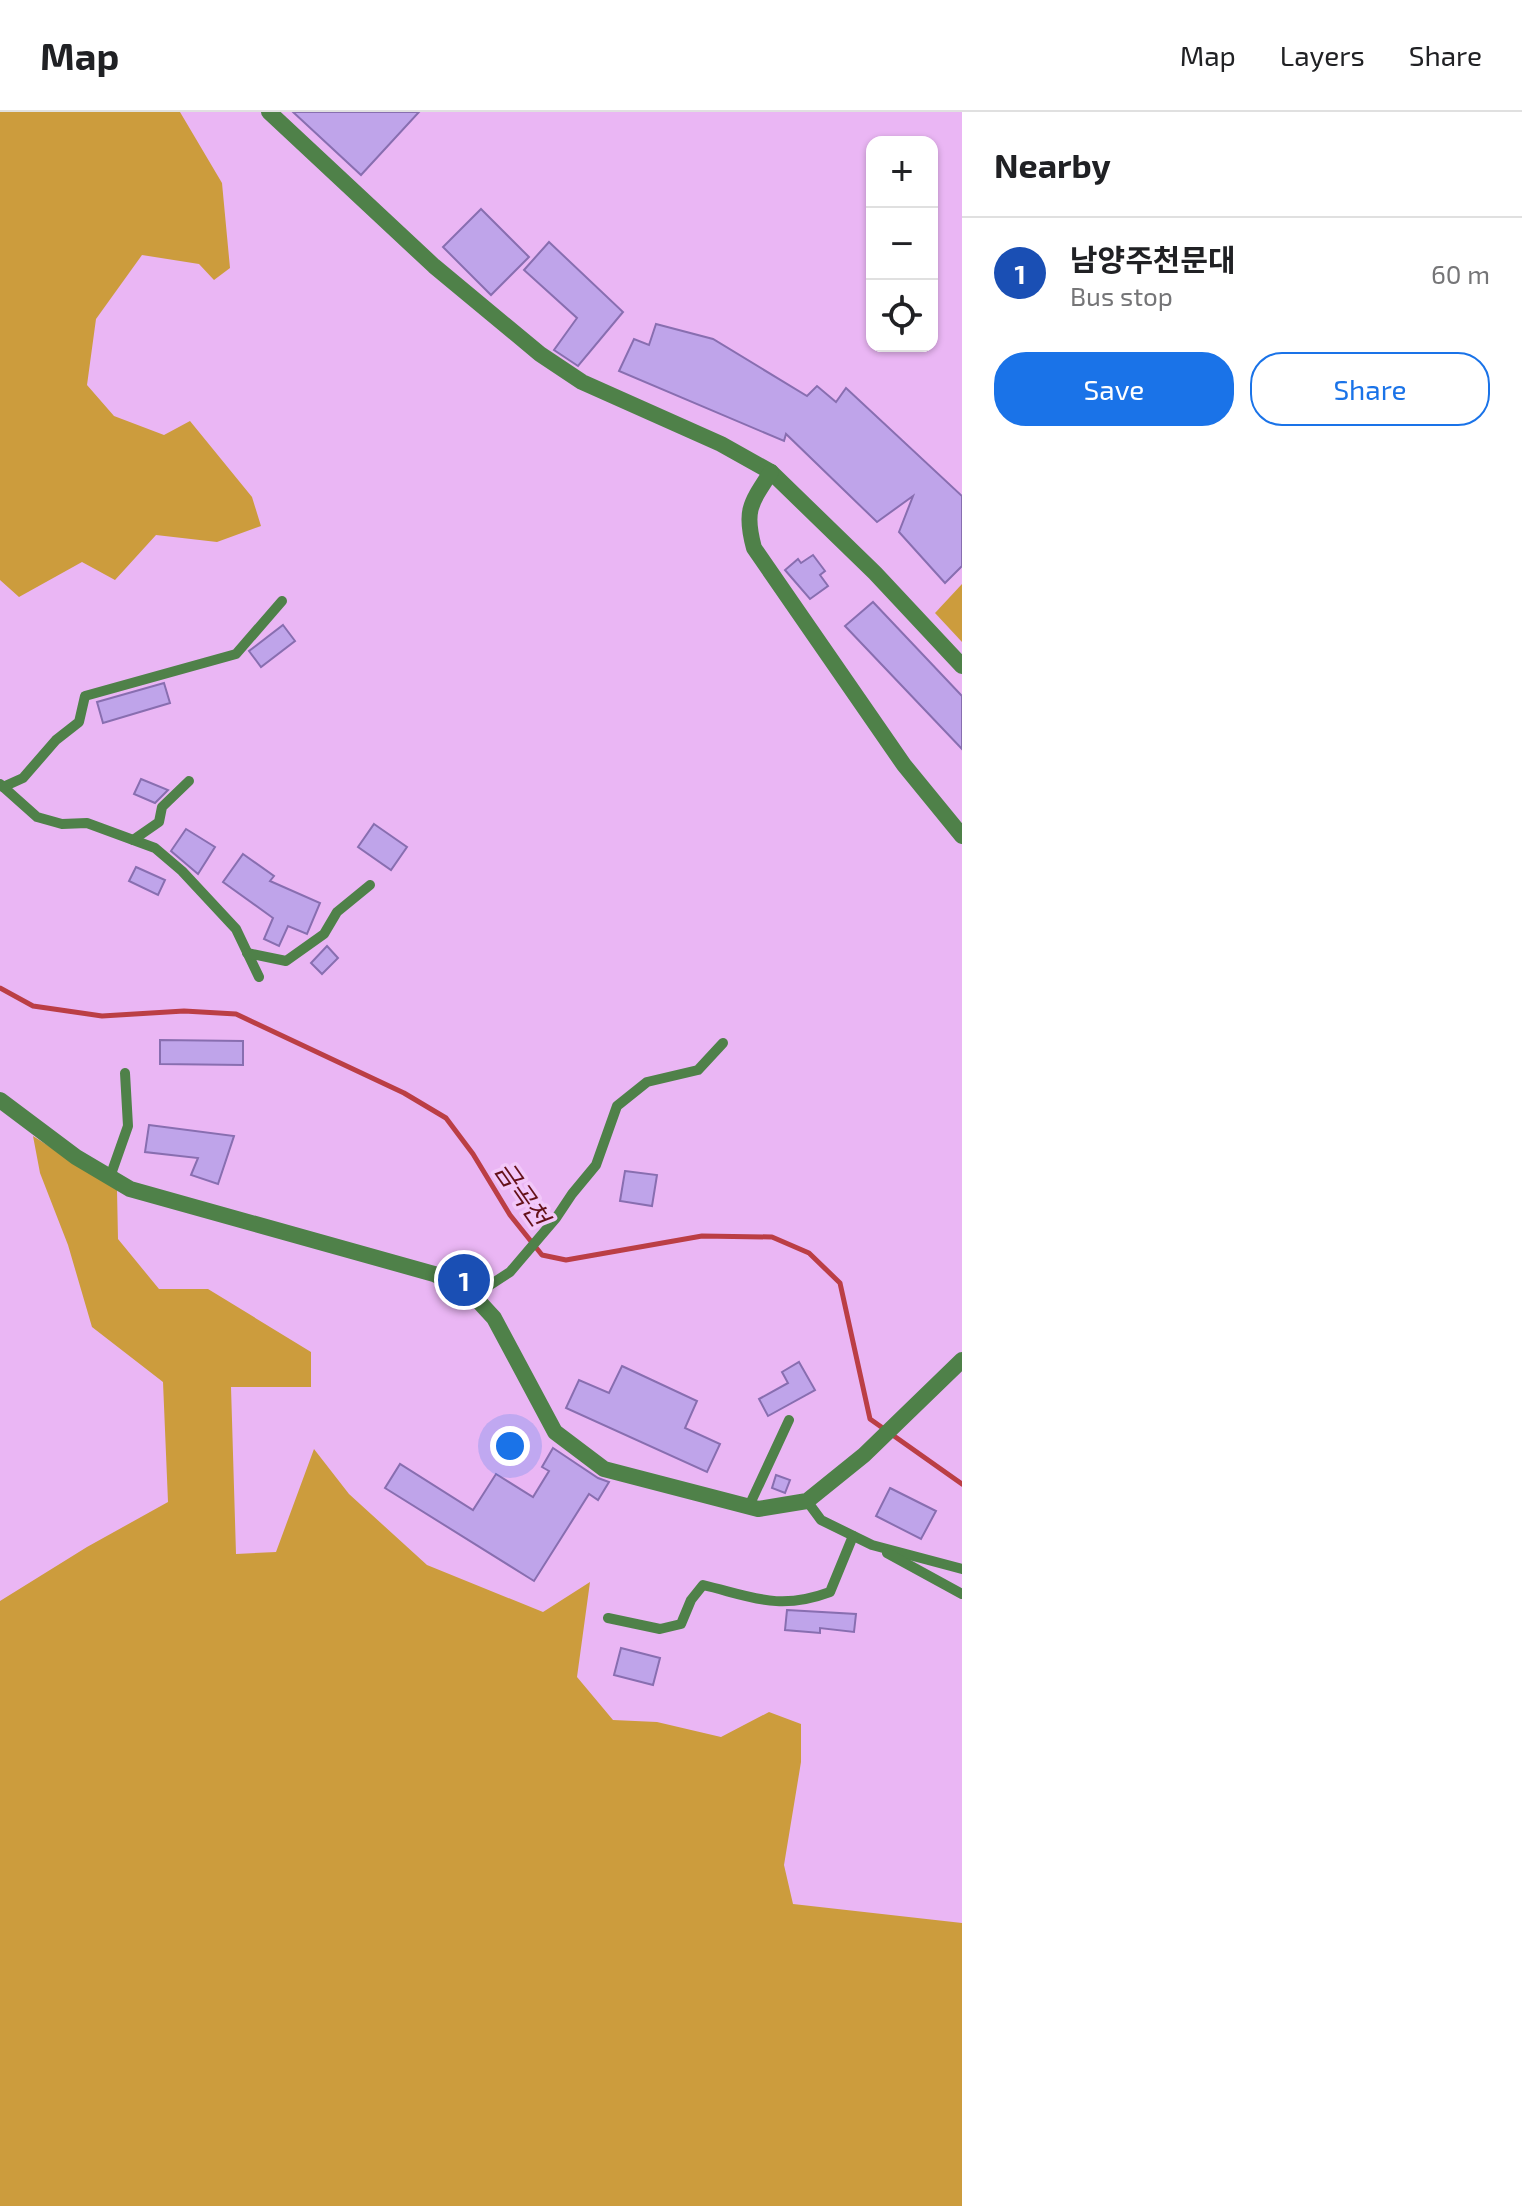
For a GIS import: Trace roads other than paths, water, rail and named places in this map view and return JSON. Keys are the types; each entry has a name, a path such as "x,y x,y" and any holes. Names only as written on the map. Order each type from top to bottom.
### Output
{"street":[{"path":"269,112 434,266 540,354 582,382 721,444 771,472 875,573 962,666"},
{"path":"771,472 752,500 748,512 754,548 904,765 962,836"},
{"path":"0,1100 76,1157 130,1189 434,1274 473,1296 494,1318 555,1432 604,1469 758,1509 807,1501 864,1455 962,1360"}],"lane":[{"path":"752,500 771,488 788,489"},
{"path":"259,977 236,929 182,871 155,848 87,823 62,824 37,817 1,786 23,778 56,740 79,722 85,696 236,654 282,601"},
{"path":"133,840 159,822 162,807 189,781"},
{"path":"247,953 286,961 324,934 337,912 370,885"},
{"path":"473,1296 510,1272 556,1218 596,1165 617,1106 647,1082 698,1070 723,1043"},
{"path":"110,1177 128,1126 125,1073"},
{"path":"749,1506 789,1420"},
{"path":"807,1501 821,1520 962,1594"},
{"path":"608,1618 660,1629 681,1624 691,1600 703,1585 776,1603 808,1600 830,1592 853,1536"},
{"path":"872,1545 962,1569"}],"waterway":[{"name":"금곡천","path":"0,988 33,1006 102,1016 184,1011 236,1014 404,1093 446,1118 473,1154 510,1215 542,1255 566,1260 702,1236 772,1237 809,1253 840,1283 870,1419 962,1484"}],"place":[{"name":"남양주천문대","path":"464,1280"}]}
